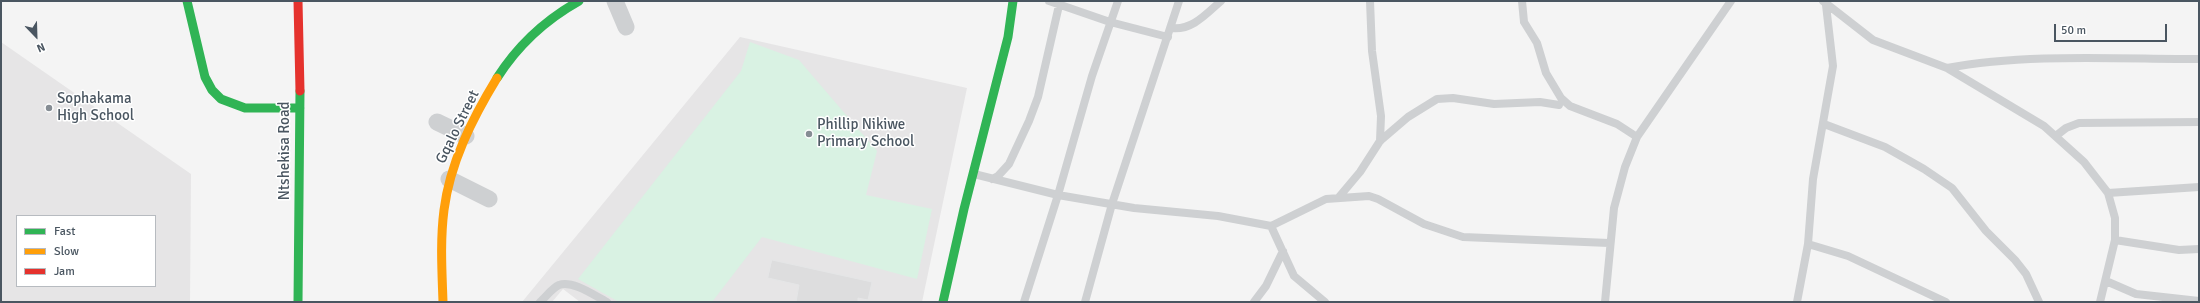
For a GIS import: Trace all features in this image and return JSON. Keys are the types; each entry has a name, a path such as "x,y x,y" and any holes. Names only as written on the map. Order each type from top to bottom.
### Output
{"street":[{"path":"187,1 204,77 208,86 215,95 238,108 300,108"},
{"name":"Ntshekisa Road","path":"298,1 300,108 298,302"},
{"name":"Gqalo Street","path":"443,302 443,217 449,179 466,136 494,86 524,44 557,15 579,1"},
{"path":"615,1 626,27"},
{"path":"943,302 1008,37 1013,1"},
{"path":"437,122 466,136"},
{"path":"449,179 489,199"}],"lane":[{"path":"1049,1 1059,2 1110,22 1168,37"},
{"path":"1024,302 1058,195 1092,76 1118,1"},
{"path":"1085,302 1112,204 1179,1"},
{"path":"1171,28 1177,29 1196,22 1221,1"},
{"path":"1370,1 1372,51 1381,116 1380,141"},
{"path":"1522,1 1524,22 1537,43 1546,73 1561,98 1570,106 1617,124 1637,136"},
{"path":"1605,302 1609,243 1616,201 1625,168 1637,136 1731,1"},
{"path":"992,179 998,176 1009,164 1029,121 1038,97 1059,2"},
{"path":"1824,3 1874,40 1947,68 2044,126 2084,162 2108,193 2115,218 2115,240 2100,302"},
{"path":"1797,302 1808,244 1813,179 1824,124 1833,66 1824,3"},
{"path":"1947,68 1972,64 2017,61 2199,59"},
{"path":"1339,197 1360,172 1380,141 1408,117 1433,101 1442,98 1454,98 1494,104 1548,102 1559,105"},
{"path":"2056,136 2066,128 2078,123 2199,122"},
{"path":"1824,124 1885,147 1924,169 1952,188 1986,231 2015,260 2026,274 2039,302"},
{"path":"974,174 1058,195 1112,204 1218,216 1271,226 1320,201 1339,197 1375,197 1424,224 1463,237 1609,243"},
{"path":"2108,193 2199,187"},
{"path":"1271,226 1294,276 1325,302"},
{"path":"2115,240 2179,250 2199,249"},
{"path":"1808,244 1848,256 1946,302"},
{"path":"1254,302 1266,286 1283,251"},
{"path":"2106,281 2136,294 2199,301"},
{"path":"540,302 557,287 565,284 575,286 607,302"}],"shaded area":[{"name":"Phillip Nikiwe Primary School","path":"740,37 967,88 922,302 580,302 563,289 552,302 522,302"},
{"name":"Sophakama High School","path":"1,42 191,174 190,302 1,302"}],"green space":[{"path":"750,42 799,60 877,151 866,195 932,209 917,279 762,237 712,302 619,302 578,279 741,71"}],"building":[{"path":"772,260 872,282 868,300 858,298 858,302 796,302 799,285 768,278"}],"traffic: fast":[{"path":"187,1 205,77 212,90 221,99 245,108 300,108"},
{"path":"497,78 505,66 533,34 555,16 579,1"},
{"path":"943,302 964,209 1008,37 1013,1"},
{"path":"298,302 300,91"}],"traffic: slow":[{"path":"443,302 442,233 444,210 451,175 471,125 497,78"}],"traffic: jam":[{"path":"298,1 300,91"}],"place":[{"name":"Sophakama High School","path":"49,108"},
{"name":"Phillip Nikiwe Primary School","path":"809,134"}]}
